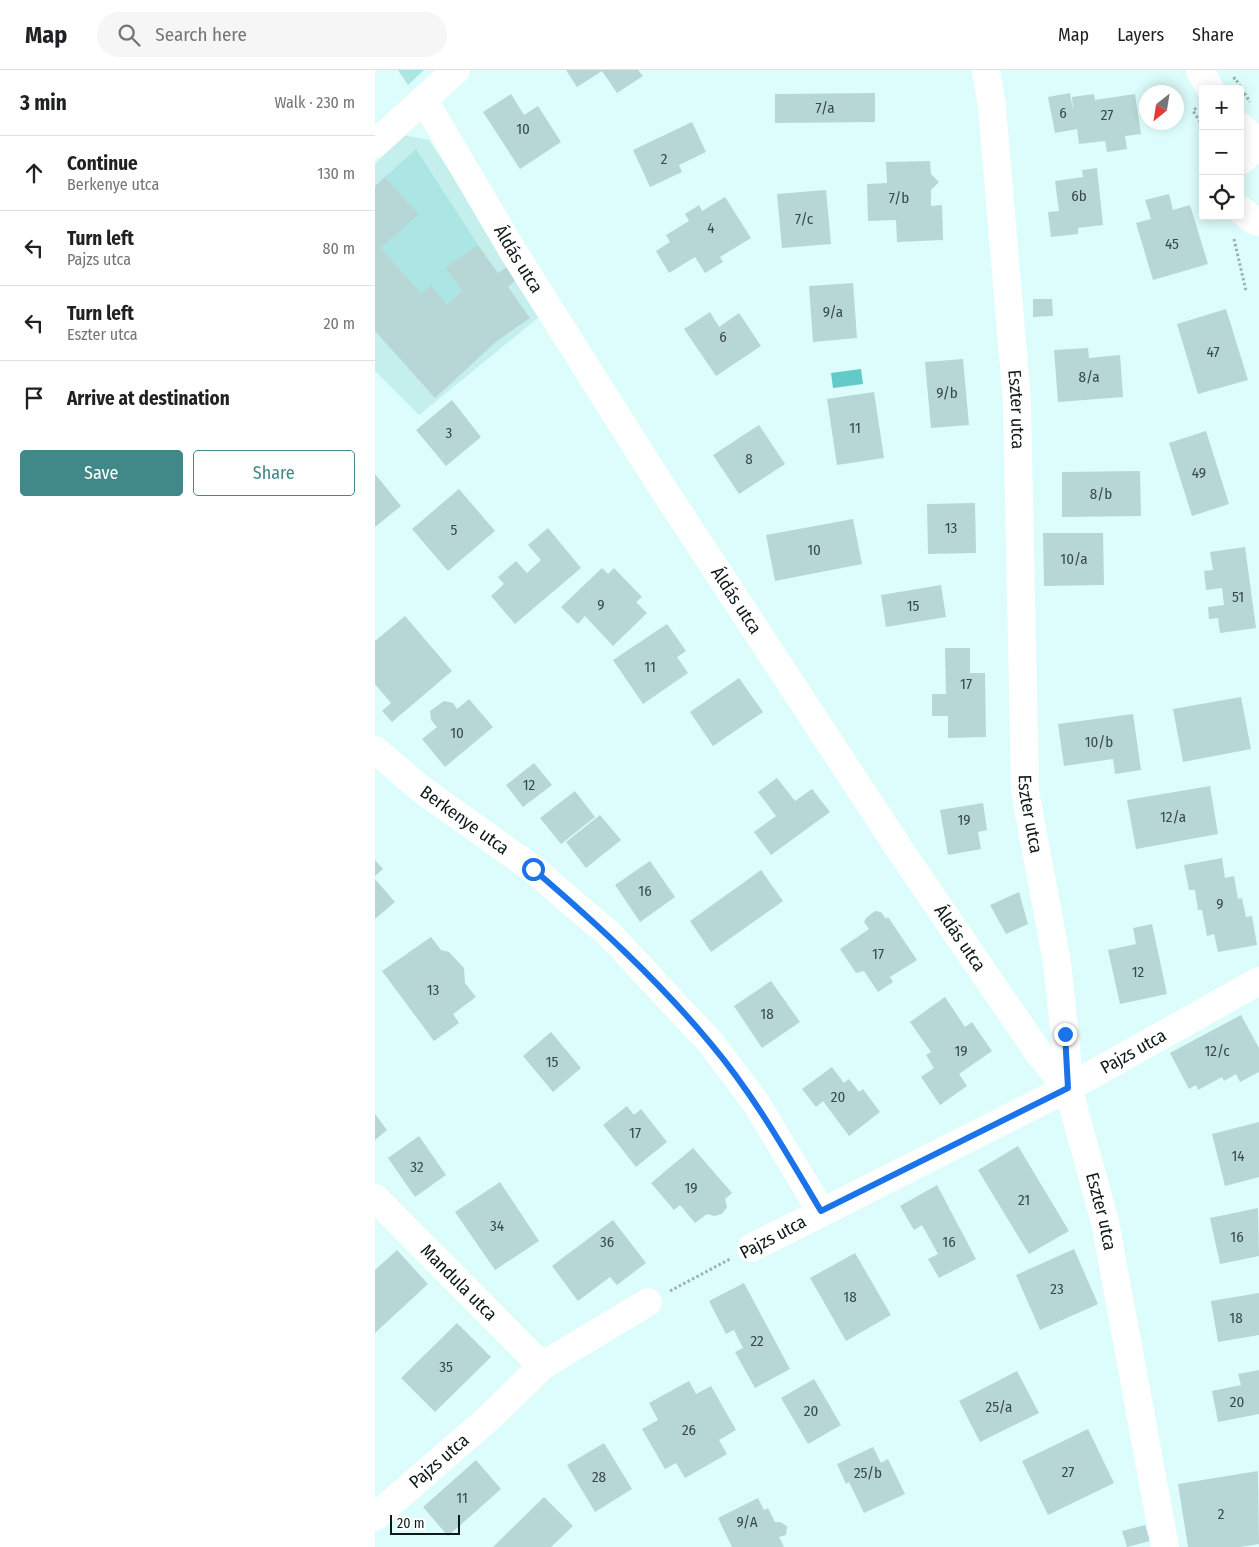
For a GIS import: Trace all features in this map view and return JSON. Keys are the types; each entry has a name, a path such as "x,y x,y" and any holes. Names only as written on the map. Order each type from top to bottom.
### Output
{"street":[{"path":"375,144 456,70"},
{"name":"Eszter utca","path":"986,70 992,107 1017,402 1025,791 1057,962 1067,1058 1068,1088 1105,1222 1165,1547"},
{"path":"1200,70 1218,85"},
{"name":"Áldás utca","path":"424,100 514,253 658,481 929,892 1040,1055 1068,1088"},
{"path":"1246,115 1259,144"},
{"path":"1244,158 1259,149"},
{"name":"Berkenye utca","path":"375,750 421,790 533,869 609,935 711,1043 756,1103 821,1211"},
{"name":"Pajzs utca","path":"751,1248 1068,1088 1259,981"},
{"name":"Mandula utca","path":"375,1198 542,1366"},
{"name":"Pajzs utca","path":"375,1517 491,1416 542,1366 648,1302"}],"path":[{"path":"1221,85 1235,78 1237,85"},
{"path":"1199,106 1193,110 1199,120"},
{"path":"1246,292 1249,225"},
{"name":"Pajzs utca","path":"648,1302 751,1248"}],"shaded area":[{"path":"398,70 424,70 408,85"},
{"path":"403,135 429,140 544,313 419,415 375,371 375,164"},
{"path":"416,149 478,245 446,268 462,291 447,304 431,285 421,293 381,248 418,214 385,177"},
{"path":"861,369 863,384 833,388 831,373"}],"building":[{"path":"566,70 638,70 643,76 617,93 602,71 577,87"},
{"path":"875,93 875,122 775,123 775,94"},
{"path":"1070,93 1073,110 1072,97 1094,94 1095,100 1135,94 1141,134 1125,136 1127,149 1107,152 1105,141 1079,144 1077,129 1055,133 1048,97"},
{"path":"511,94 524,115 538,106 561,142 520,169 483,112"},
{"path":"692,122 706,152 679,165 682,172 650,187 633,150"},
{"path":"930,161 931,174 939,182 931,190 931,206 942,205 943,240 897,242 896,220 868,221 867,184 887,183 886,162"},
{"path":"1097,168 1103,225 1078,228 1078,234 1051,237 1048,212 1059,211 1055,181 1083,177 1082,170"},
{"path":"385,177 419,214 381,248 421,293 431,285 447,304 462,291 445,268 478,245 498,273 507,267 516,280 508,287 530,318 497,341 435,398 375,331 375,186"},
{"path":"826,190 831,244 782,248 777,194"},
{"path":"1169,194 1173,210 1190,205 1208,264 1153,280 1136,223 1151,219 1145,200"},
{"path":"725,197 751,238 720,257 723,262 705,273 695,257 669,273 656,251 670,242 666,235 689,221 685,214 699,205 702,211"},
{"path":"853,283 857,338 813,342 809,286"},
{"path":"1033,299 1052,299 1053,316 1033,317"},
{"path":"1226,309 1248,380 1198,394 1177,324"},
{"path":"710,312 719,327 739,313 761,346 716,376 684,329"},
{"path":"1088,348 1089,358 1120,355 1123,397 1058,402 1054,350"},
{"path":"963,359 969,425 931,428 925,362"},
{"path":"874,392 884,458 837,465 827,399"},
{"path":"452,400 481,437 446,466 416,430"},
{"path":"759,425 785,464 739,494 713,455"},
{"path":"1206,431 1229,504 1192,516 1169,443"},
{"path":"1140,471 1141,516 1062,517 1062,472"},
{"path":"375,474 401,506 375,527"},
{"path":"459,489 495,531 448,571 412,529"},
{"path":"975,503 976,553 928,554 927,504"},
{"path":"853,519 862,564 775,581 766,535"},
{"path":"548,528 581,568 515,624 491,596 504,584 498,577 516,561 527,573 541,560 528,545"},
{"path":"1043,533 1103,533 1104,585 1044,586"},
{"path":"1245,547 1256,628 1220,633 1218,618 1209,619 1208,607 1224,605 1222,588 1206,590 1204,571 1213,570 1210,552"},
{"path":"602,568 608,574 614,568 642,597 636,602 647,613 613,646 585,616 578,624 561,607"},
{"path":"941,585 946,617 886,627 881,595"},
{"path":"405,616 452,671 392,722 382,711 391,703 375,684 375,641"},
{"path":"667,624 686,651 677,657 688,673 643,704 613,660"},
{"path":"945,648 970,648 970,673 985,673 986,737 948,738 948,716 932,716 932,694 946,694"},
{"path":"739,678 763,712 713,746 690,712"},
{"path":"1241,697 1251,749 1183,762 1173,709"},
{"path":"469,699 493,727 445,767 422,739 437,727 431,720 430,711 444,701 453,703 457,709"},
{"path":"1133,714 1141,770 1115,774 1113,759 1064,766 1058,724"},
{"path":"534,763 552,785 523,807 506,785"},
{"path":"777,778 795,801 812,789 830,812 771,855 754,832 776,816 758,792"},
{"path":"1210,786 1218,834 1136,849 1127,800"},
{"path":"575,791 595,817 561,844 540,818"},
{"path":"983,803 987,830 978,832 981,849 948,855 940,810"},
{"path":"600,815 621,840 586,868 566,842"},
{"path":"1222,858 1225,878 1234,876 1238,899 1242,898 1246,917 1252,916 1257,945 1218,952 1214,934 1207,936 1202,910 1198,910 1195,890 1189,890 1184,865"},
{"path":"375,860 383,869 375,876"},
{"path":"650,861 675,897 640,922 615,885"},
{"path":"761,870 783,901 711,952 690,921"},
{"path":"375,879 395,902 375,919"},
{"path":"1019,892 1028,924 1006,934 990,905"},
{"path":"875,911 881,912 886,919 888,917 917,960 890,977 893,982 878,992 864,971 856,973 840,949 869,929 864,922"},
{"path":"1152,924 1167,994 1120,1004 1108,950 1136,944 1133,928"},
{"path":"431,937 441,950 449,952 464,968 465,983 476,997 453,1014 459,1023 434,1041 382,971"},
{"path":"771,981 800,1022 762,1048 734,1006"},
{"path":"945,997 965,1027 972,1022 992,1051 959,1074 967,1086 940,1105 921,1077 934,1068 926,1055 931,1052 910,1022"},
{"path":"1241,1015 1259,1048 1259,1072 1240,1082 1236,1074 1224,1081 1222,1077 1198,1090 1196,1085 1189,1089 1170,1053"},
{"path":"551,1032 581,1068 553,1092 523,1056"},
{"path":"832,1067 844,1083 849,1079 859,1092 863,1089 880,1112 849,1136 823,1101 816,1107 802,1089"},
{"path":"627,1106 634,1115 641,1109 667,1142 636,1167 603,1125"},
{"path":"375,1114 387,1130 375,1140"},
{"path":"1259,1122 1259,1177 1225,1186 1212,1134"},
{"path":"419,1136 446,1175 415,1197 388,1158"},
{"path":"1018,1146 1069,1231 1029,1254 978,1170"},
{"path":"693,1148 732,1193 725,1199 727,1207 722,1214 714,1216 707,1214 695,1223 680,1205 674,1210 651,1183"},
{"path":"500,1182 539,1241 495,1270 455,1212"},
{"path":"937,1185 976,1259 939,1278 928,1259 938,1254 922,1225 914,1230 900,1206"},
{"path":"1258,1208 1259,1256 1220,1264 1210,1218"},
{"path":"613,1220 646,1263 617,1285 610,1277 578,1301 552,1266"},
{"path":"1074,1249 1098,1304 1040,1330 1016,1275"},
{"path":"397,1250 428,1284 375,1333 375,1270"},
{"path":"855,1253 891,1315 846,1341 810,1278"},
{"path":"744,1283 790,1369 755,1388 735,1352 743,1348 734,1330 726,1334 709,1301"},
{"path":"1259,1293 1259,1335 1218,1342 1211,1301"},
{"path":"457,1323 491,1357 435,1412 401,1378"},
{"path":"1259,1370 1259,1414 1218,1422 1212,1391 1241,1385 1238,1374"},
{"path":"1017,1371 1039,1413 980,1442 959,1401"},
{"path":"814,1379 841,1425 808,1444 781,1398"},
{"path":"689,1381 696,1394 711,1386 736,1430 719,1440 727,1454 685,1478 676,1463 665,1469 642,1429 658,1420 649,1403"},
{"path":"1088,1429 1114,1483 1048,1515 1022,1461"},
{"path":"604,1443 632,1489 595,1512 567,1465"},
{"path":"873,1447 881,1463 888,1459 905,1494 864,1513 849,1482 846,1484 837,1464"},
{"path":"476,1460 501,1489 448,1536 423,1507"},
{"path":"1258,1471 1259,1544 1240,1547 1188,1547 1178,1484"},
{"path":"544,1497 573,1526 551,1547 493,1547"},
{"path":"758,1498 764,1510 768,1508 775,1522 780,1522 787,1526 786,1535 779,1537 784,1547 732,1547 718,1518"},
{"path":"1145,1525 1150,1541 1127,1547 1122,1531"}],"route":[{"path":"533,869 609,935 711,1043 756,1103 821,1211 1068,1088 1065,1034"}]}
